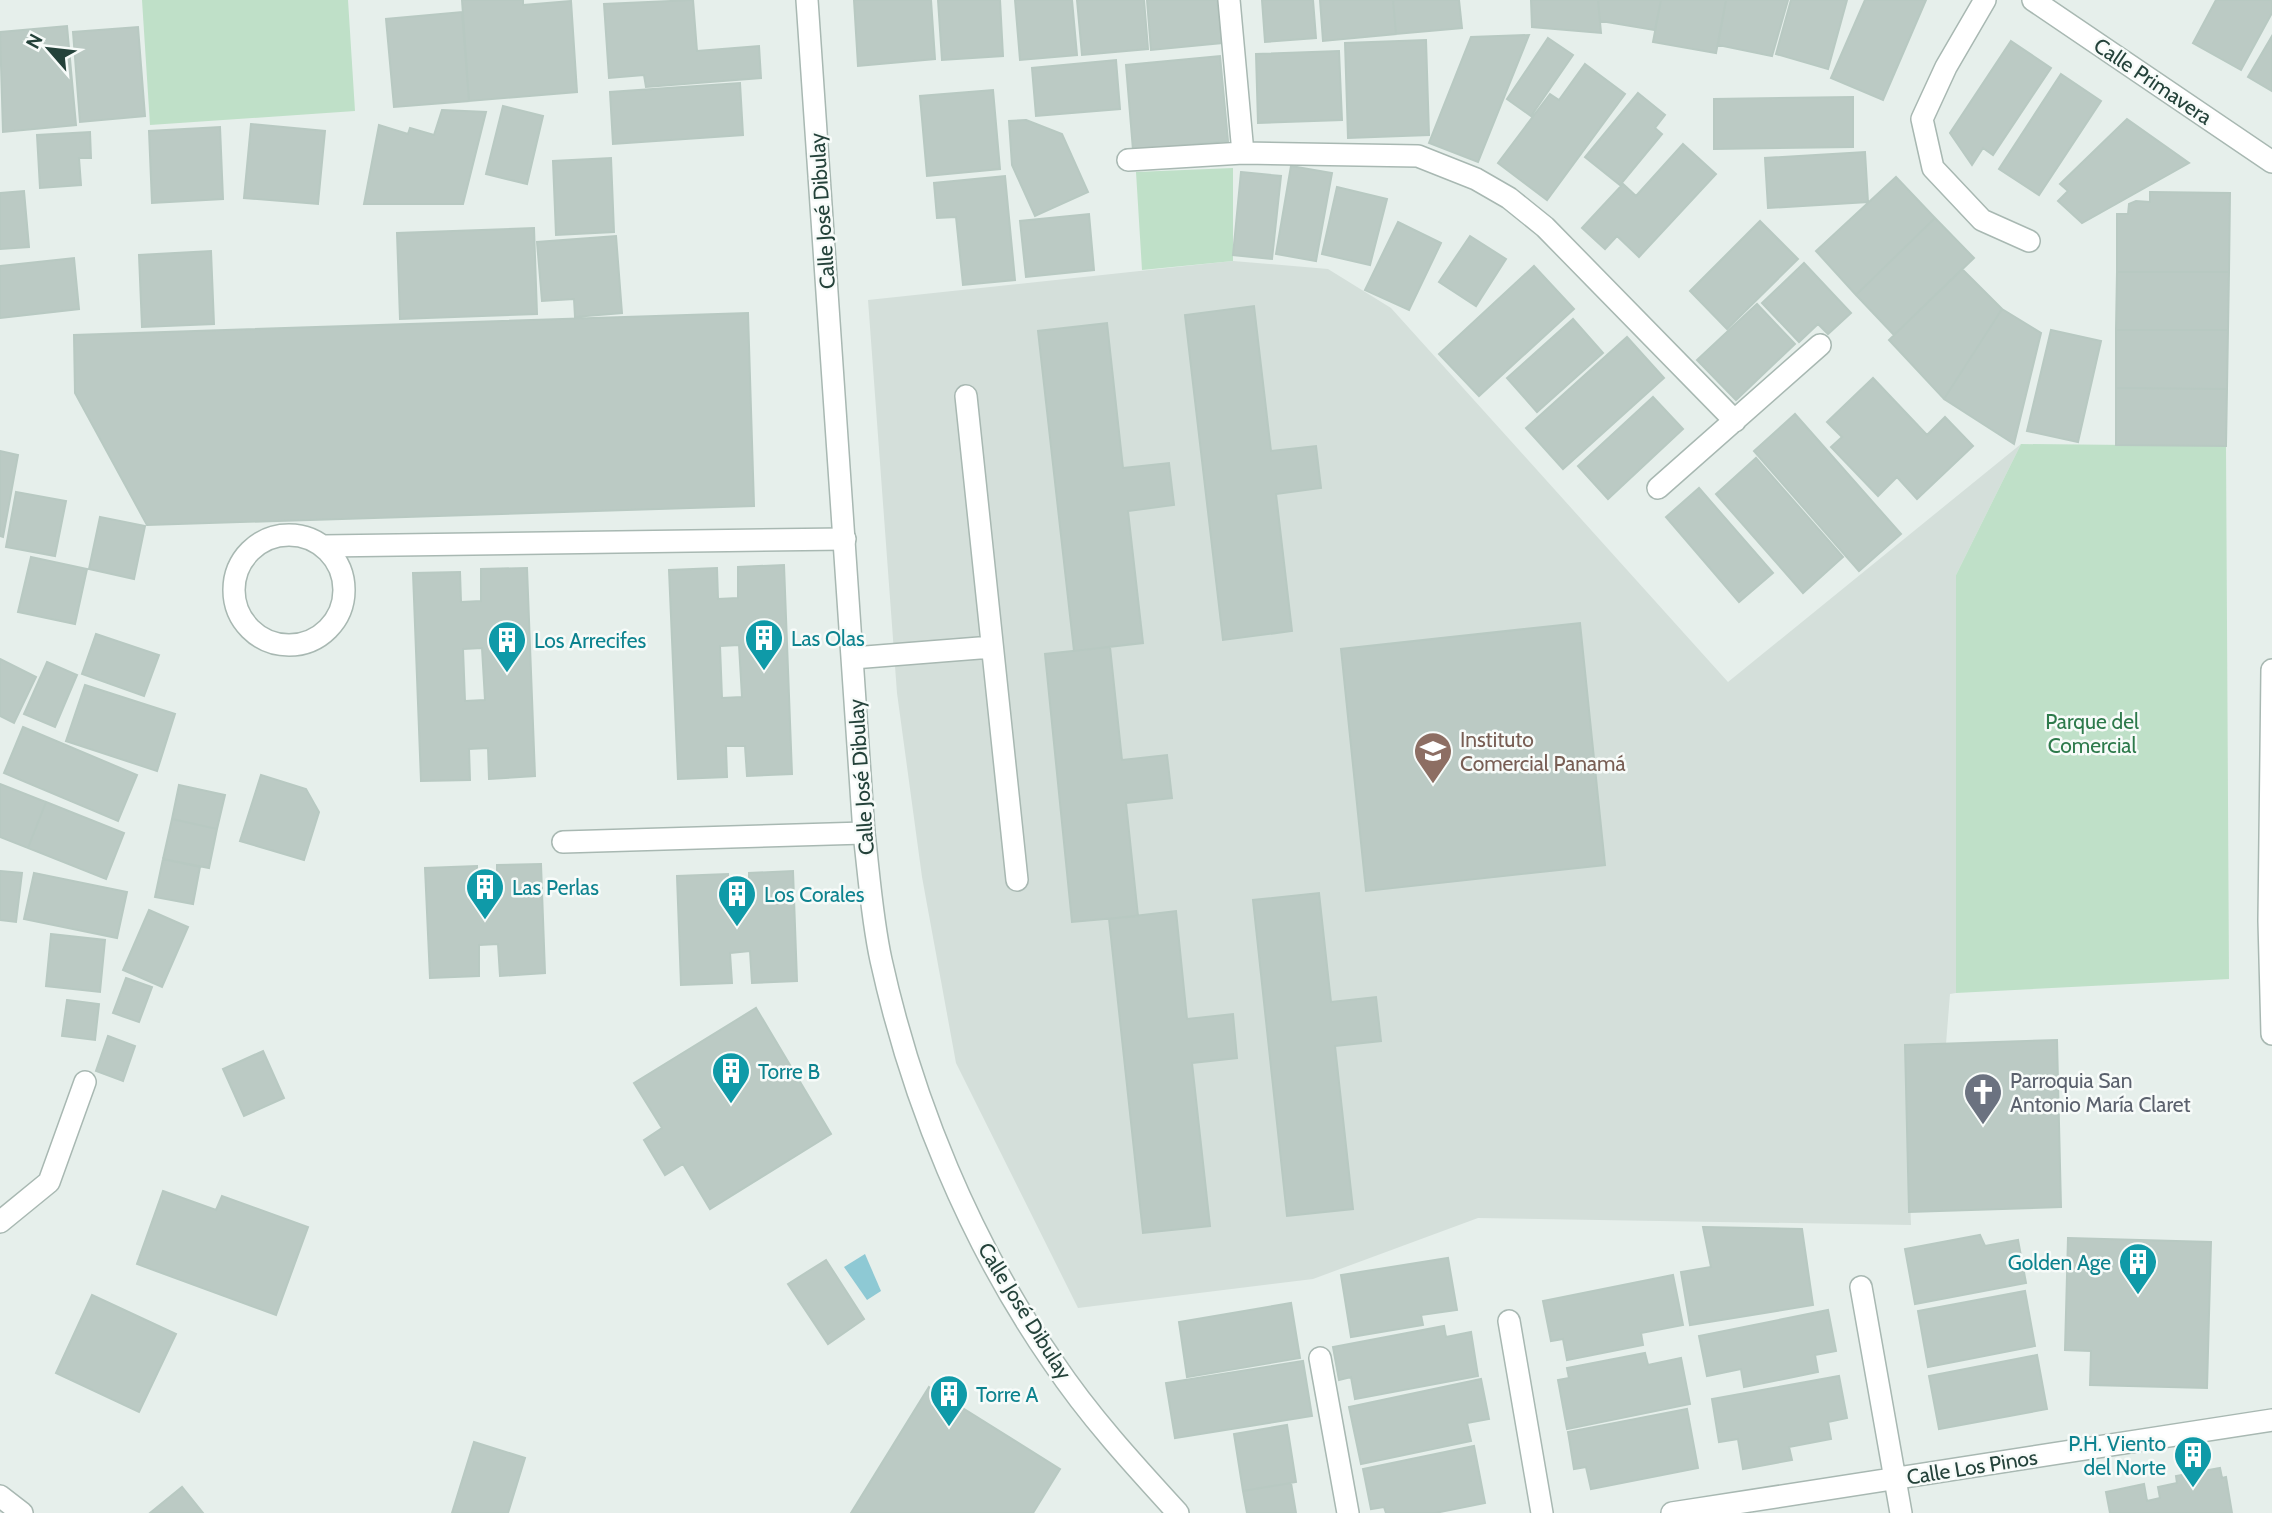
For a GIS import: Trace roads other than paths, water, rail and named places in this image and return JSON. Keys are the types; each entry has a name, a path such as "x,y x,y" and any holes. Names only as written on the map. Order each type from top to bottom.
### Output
{"street":[{"name":"Calle José Dibulay","path":"807,0 864,834 880,957 908,1066 993,1267 1053,1363 1124,1453 1178,1513"},
{"path":"1229,0 1244,153"},
{"path":"1984,0 1946,67 1922,119 1933,168 1982,220 2029,241"},
{"name":"Calle Primavera","path":"2033,0 2272,162"},
{"path":"1128,160 1244,153 1418,156 1476,179 1509,198 1545,227 1735,421"},
{"path":"1658,488 1820,345"},
{"path":"966,396 1017,880"},
{"path":"287,534 306,537 323,546 336,560 343,578 344,597 338,615 328,629 314,639 297,645 264,640 240,616 234,599 234,582 240,564 252,548 268,538 287,534"},
{"path":"323,546 845,540"},
{"path":"343,578 355,561 380,544"},
{"path":"853,658 992,647"},
{"path":"2272,670 2272,1034"},
{"path":"563,842 864,834"},
{"path":"0,1222 49,1182 85,1082"},
{"path":"1861,1287 1901,1513"},
{"path":"1510,1321 1542,1513"},
{"path":"1320,1358 1348,1513"},
{"name":"Calle Los Pinos","path":"1672,1513 2272,1420"},
{"path":"0,1496 22,1513"}],"water":[{"path":"865,1254 881,1291 867,1300 844,1267"}],"place":[{"name":"Las Olas","path":"764,672"},
{"name":"Los Arrecifes","path":"507,674"},
{"name":"Instituto Comercial Panamá","path":"1433,785"},
{"name":"Las Perlas","path":"485,921"},
{"name":"Los Corales","path":"737,928"},
{"name":"Torre B","path":"731,1105"},
{"name":"Parroquia San Antonio María Claret","path":"1983,1126"},
{"name":"Golden Age","path":"2138,1296"},
{"name":"Torre A","path":"949,1428"},
{"name":"P.H. Viento del Norte","path":"2193,1489"}],"park label":[{"name":"Parque del Comercial","path":"2092,733"}]}
